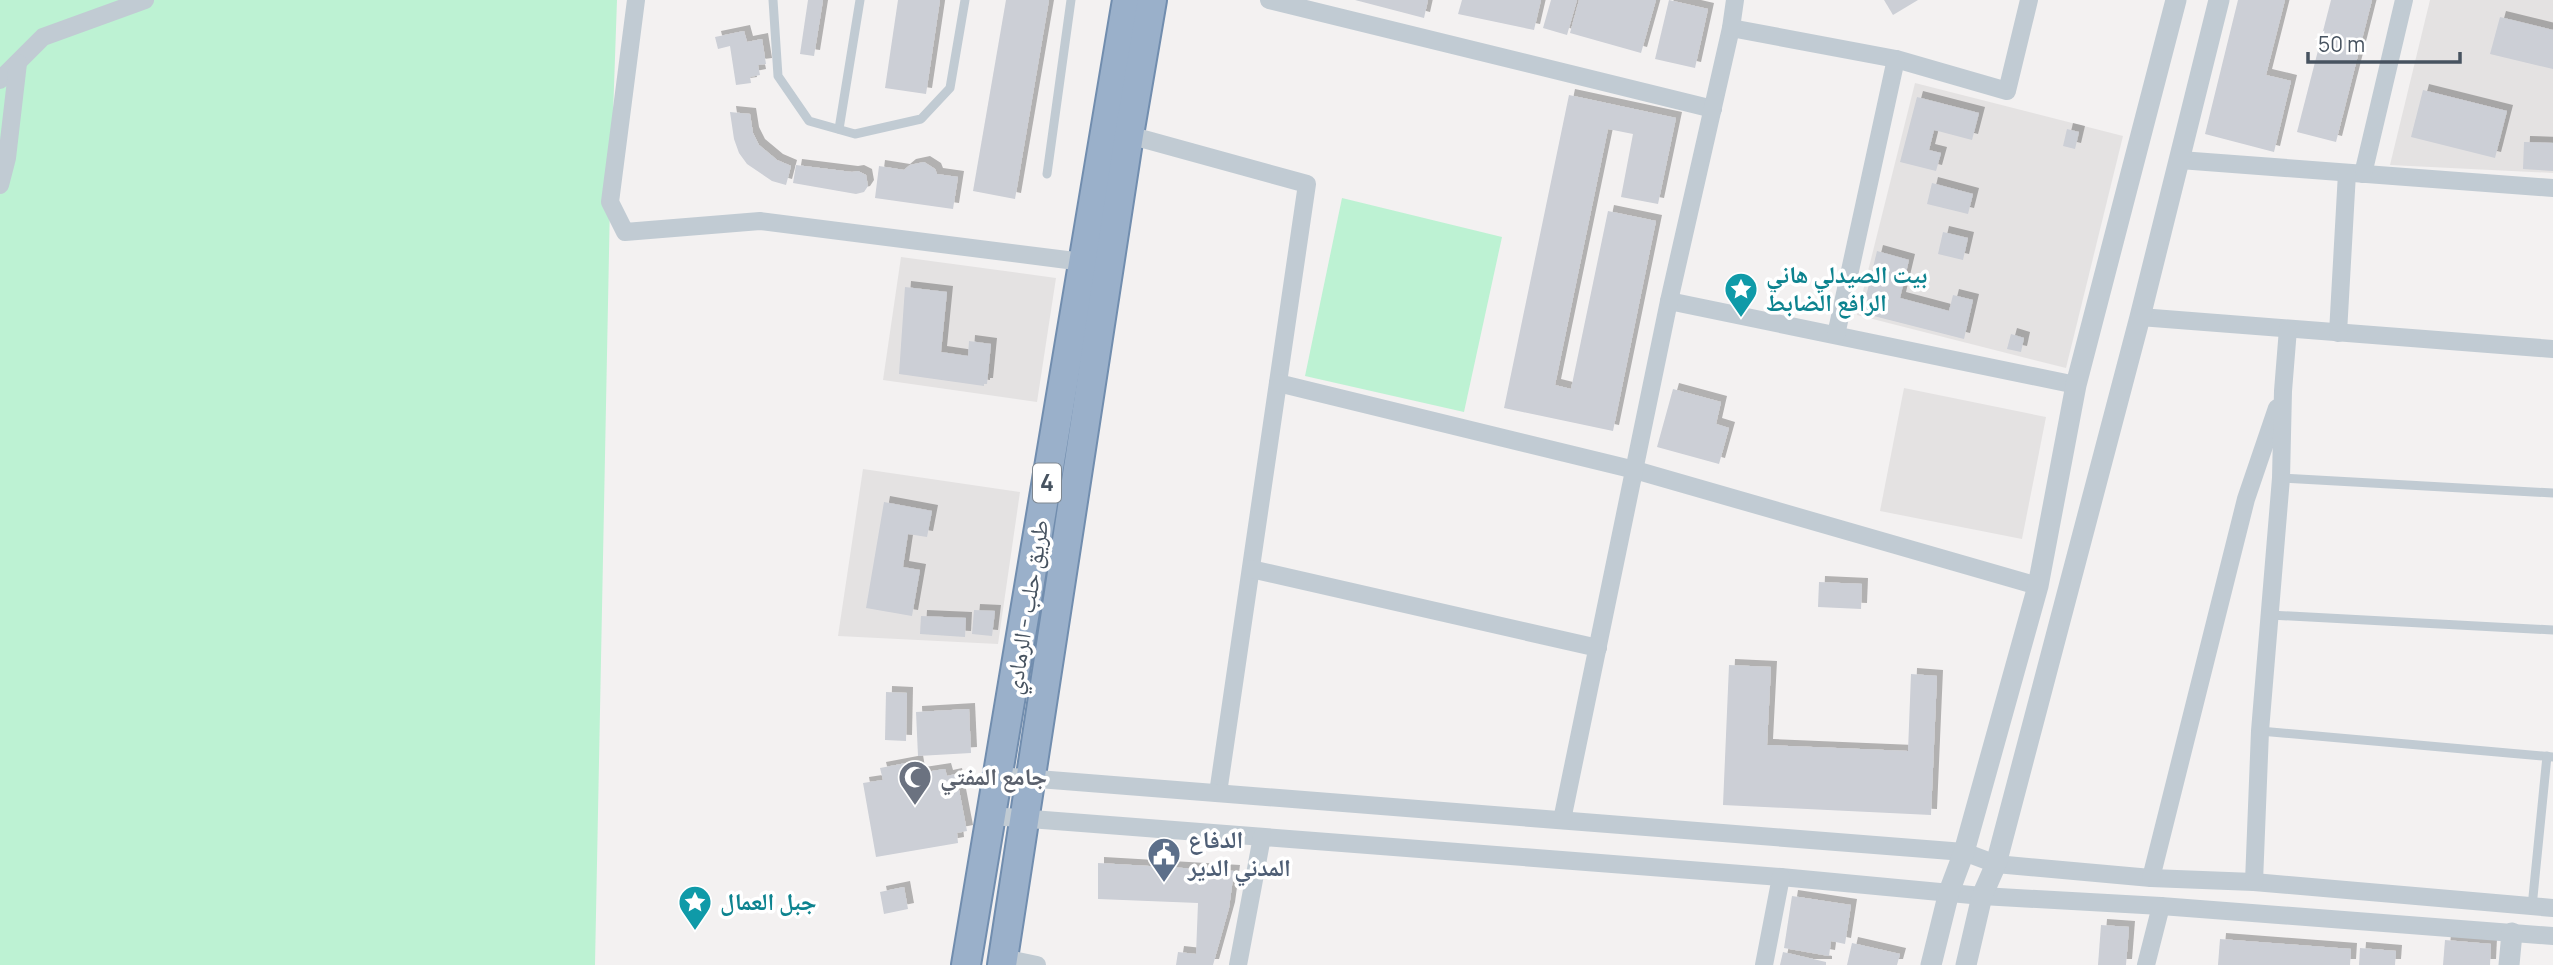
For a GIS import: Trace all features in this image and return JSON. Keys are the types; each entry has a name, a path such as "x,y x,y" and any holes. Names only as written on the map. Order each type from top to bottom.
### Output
{"highway":[{"name":"طريق حلب - الرمادي","path":"966,965 1127,0"},
{"name":"طريق حلب - الرمادي","path":"1002,962 1152,0"}],"street":[{"path":"0,80 43,37 145,0"},
{"path":"636,0 610,202 625,232 760,221 1083,262"},
{"path":"1269,0 1331,7 1713,109"},
{"path":"1562,820 1669,301 1735,0"},
{"path":"1731,28 1896,59 2007,91 2029,0"},
{"path":"1931,965 1949,892 1964,852 2038,586 2076,385 2176,0"},
{"path":"1966,965 1982,896 1996,863 2140,317 2219,0"},
{"path":"2338,333 2355,174 2404,0"},
{"path":"1836,335 1896,59"},
{"path":"0,185 7,158 18,63"},
{"path":"1129,135 1307,184 1218,793"},
{"path":"2180,160 2553,188"},
{"path":"1669,301 2076,385"},
{"path":"2140,317 2553,349"},
{"path":"2254,883 2260,731 2281,478 2288,329"},
{"path":"1278,383 1635,470 2038,586"},
{"path":"2151,878 2246,499 2283,391"},
{"path":"1251,569 1598,648"},
{"path":"999,776 1964,852 1996,863 2151,878 2254,883 2553,908"},
{"path":"992,816 1781,877 1982,896 2161,906 2553,936"},
{"path":"1238,965 1262,837"},
{"path":"1764,965 1781,877"},
{"path":"2146,965 2161,906"},
{"path":"2509,965 2512,933"},
{"path":"1002,962 1037,965"}],"lane":[{"path":"773,0 778,76 809,121 855,134 921,119 950,88 965,0"},
{"path":"839,129 860,0"},
{"path":"1047,174 1071,0"},
{"path":"2281,478 2553,493"},
{"path":"2270,615 2553,630"},
{"path":"2260,731 2550,757 2532,906"}],"shaded area":[{"path":"2430,0 2553,0 2553,173 2390,165"},
{"path":"1915,83 2123,136 2066,368 1857,315"},
{"path":"901,257 1056,278 1037,402 883,380"},
{"path":"1904,388 2046,417 2022,539 1880,511"},
{"path":"863,469 1020,492 998,644 838,636"}],"green space":[{"path":"0,0 617,0 610,202 595,965 0,965"},
{"path":"1342,198 1502,237 1464,412 1305,376"}],"building":[{"path":"808,0 823,0 814,56 800,54"},
{"path":"898,0 940,0 926,94 885,88"},
{"path":"1006,0 1049,0 1015,199 973,191"},
{"path":"1355,0 1428,0 1424,18"},
{"path":"1462,0 1541,0 1534,30 1458,14"},
{"path":"1551,0 1577,0 1567,35 1543,28"},
{"path":"1579,0 1656,0 1641,53 1570,33"},
{"path":"1669,0 1708,9 1695,68 1655,59"},
{"path":"1884,0 1918,0 1893,15"},
{"path":"2238,0 2285,0 2266,75 2291,81 2274,152 2205,134"},
{"path":"2331,0 2372,0 2336,142 2297,132"},
{"path":"2500,17 2553,30 2553,69 2490,54"},
{"path":"744,31 747,42 762,39 766,64 758,65 760,75 750,77 751,83 736,85 730,46 718,49 715,37"},
{"path":"2423,90 2507,111 2495,158 2411,137"},
{"path":"1569,95 1676,118 1658,204 1621,197 1633,134 1608,129 1555,385 1571,389 1608,211 1656,221 1613,431 1504,408"},
{"path":"1917,97 1979,113 1972,140 1934,130 1929,150 1941,153 1936,171 1900,162"},
{"path":"730,112 750,114 753,133 759,145 777,160 791,166 786,185 772,181 747,164 734,139"},
{"path":"2067,129 2079,132 2075,149 2063,146"},
{"path":"2524,142 2553,143 2553,171 2523,169"},
{"path":"924,162 935,169 937,174 958,177 953,209 875,198 879,166 904,170 910,165"},
{"path":"796,165 858,171 866,175 868,186 864,192 856,194 793,183"},
{"path":"1932,183 1973,194 1968,214 1927,204"},
{"path":"1943,232 1968,238 1963,260 1938,254"},
{"path":"1877,251 1909,260 1900,298 1949,311 1953,295 1973,300 1964,339 1862,313"},
{"path":"905,287 947,292 941,352 968,356 969,341 991,344 987,384 984,386 899,374"},
{"path":"2011,334 2024,338 2021,352 2007,349"},
{"path":"1673,389 1721,402 1716,424 1729,428 1719,464 1657,447"},
{"path":"884,502 932,511 927,537 908,534 903,567 920,570 912,616 866,608"},
{"path":"1819,582 1862,584 1861,609 1818,607"},
{"path":"974,610 995,611 992,636 972,634"},
{"path":"921,616 966,618 965,637 920,634"},
{"path":"1729,665 1771,667 1767,745 1908,751 1911,674 1937,676 1931,815 1723,805"},
{"path":"886,692 907,693 906,741 885,740"},
{"path":"969,709 971,753 918,756 916,712"},
{"name":"جامع المفتي","path":"917,761 919,773 945,769 947,776 956,774 967,831 957,833 958,843 876,857 863,783 883,780 880,768"},
{"path":"1098,863 1234,871 1229,908 1213,965 1176,965 1178,952 1196,954 1198,903 1098,899"},
{"path":"904,887 908,909 884,914 880,892"},
{"path":"1792,896 1851,905 1845,944 1831,941 1829,956 1784,948"},
{"path":"2101,925 2129,927 2126,965 2098,965"},
{"path":"2220,939 2351,949 2350,965 2218,965"},
{"path":"2445,940 2491,944 2490,965 2443,965"},
{"path":"1852,943 1900,954 1897,965 1847,965"},
{"path":"2360,948 2396,951 2395,965 2359,965"},
{"path":"1783,952 1826,962 1826,965 1780,965"}],"place":[{"name":"بيت الصيدلي هاني الرافع الضابط","path":"1741,319"},
{"name":"جامع المفتي","path":"915,807"},
{"name":"الدفاع المدني الدير","path":"1164,884"},
{"name":"جبل العمال","path":"695,932"}]}
